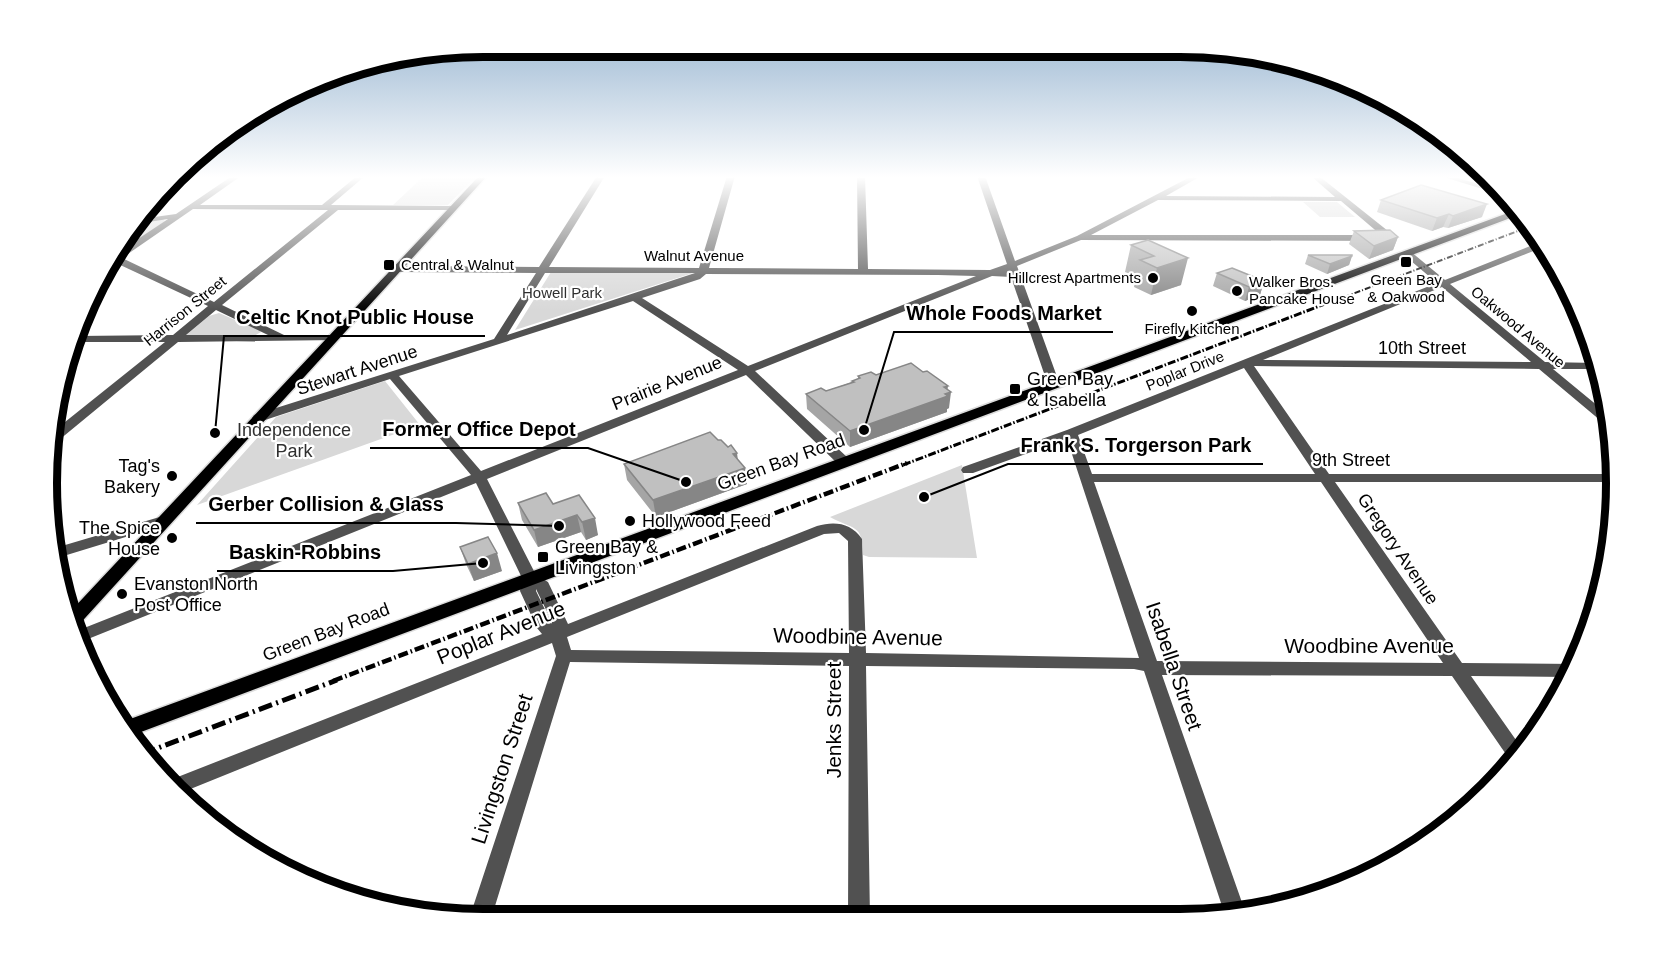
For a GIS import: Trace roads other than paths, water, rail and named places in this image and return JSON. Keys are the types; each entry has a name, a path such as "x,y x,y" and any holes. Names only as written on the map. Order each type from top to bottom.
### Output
{"main road":[{"path":"78,613 441,221"},
{"name":"Green Bay Road","path":"134,726 1494,221"}],"street":[{"path":"126,250 170,221"},
{"name":"Harrison Street","path":"60,434 319,221"},
{"path":"498,342 572,221"},
{"path":"703,271 718,221"},
{"path":"862,221 863,271"},
{"path":"997,221 1054,385"},
{"path":"1014,269 1113,221"},
{"path":"1080,238 1386,238 1385,233 1370,221"},
{"name":"Poplar Drive","path":"1071,433 1535,247"},
{"name":"Oakwood Avenue","path":"1407,253 1600,414"},
{"path":"119,262 283,338"},
{"name":"Walnut Avenue","path":"397,269 991,272 1014,269"},
{"name":"Stewart Avenue","path":"258,418 636,298 697,277 703,271"},
{"name":"Prairie Avenue","path":"85,635 991,272"},
{"path":"636,298 748,371 843,461"},
{"path":"82,339 333,338"},
{"name":"10th Street","path":"1246,363 1589,366"},
{"name":"Gregory Avenue","path":"1246,363 1512,750"},
{"path":"393,376 480,478 530,578 528,591 545,628 558,635 564,656"},
{"path":"968,470 1071,433"},
{"name":"Isabella Street","path":"1071,433 1158,668 1233,905"},
{"name":"9th Street","path":"1086,478 1606,478"},
{"path":"63,551 163,521"},
{"name":"Poplar Avenue","path":"182,784 822,529 842,528"},
{"name":"Jenks Street","path":"842,528 855,539 859,909"},
{"name":"Woodbine Avenue","path":"564,656 1134,663 1158,668 1563,670"},
{"name":"Livingston Street","path":"483,909 564,656"}],"railway":[{"path":"1334,301 1522,229"},
{"path":"903,465 1338,299"},
{"path":"333,681 907,463"},
{"path":"152,750 337,680"}],"place":[{"name":"Green Bay & Oakwood","path":"1406,262"},
{"name":"Central & Walnut","path":"389,265"},
{"name":"Hillcrest Apartments","path":"1153,278"},
{"name":"Walker Bros. Pancake House","path":"1237,291"},
{"name":"Firefly Kitchen","path":"1192,311"},
{"name":"Green Bay & Isabella","path":"1015,389"},
{"name":"Whole Foods Market","path":"864,430"},
{"name":"Celtic Knot Public House","path":"215,433"},
{"name":"Tag's Bakery","path":"172,476"},
{"name":"Former Office Depot","path":"686,482"},
{"name":"Frank S. Torgerson Park","path":"924,497"},
{"name":"Hollywood Feed","path":"630,521"},
{"name":"Gerber Collision & Glass","path":"559,526"},
{"name":"The Spice House","path":"172,538"},
{"name":"Green Bay & Livingston","path":"543,557"},
{"name":"Baskin-Robbins","path":"483,563"},
{"name":"Evanston North Post Office","path":"122,594"}],"park label":[{"name":"Howell Park","path":"562,293"},
{"name":"Independence Park","path":"294,440"}]}
